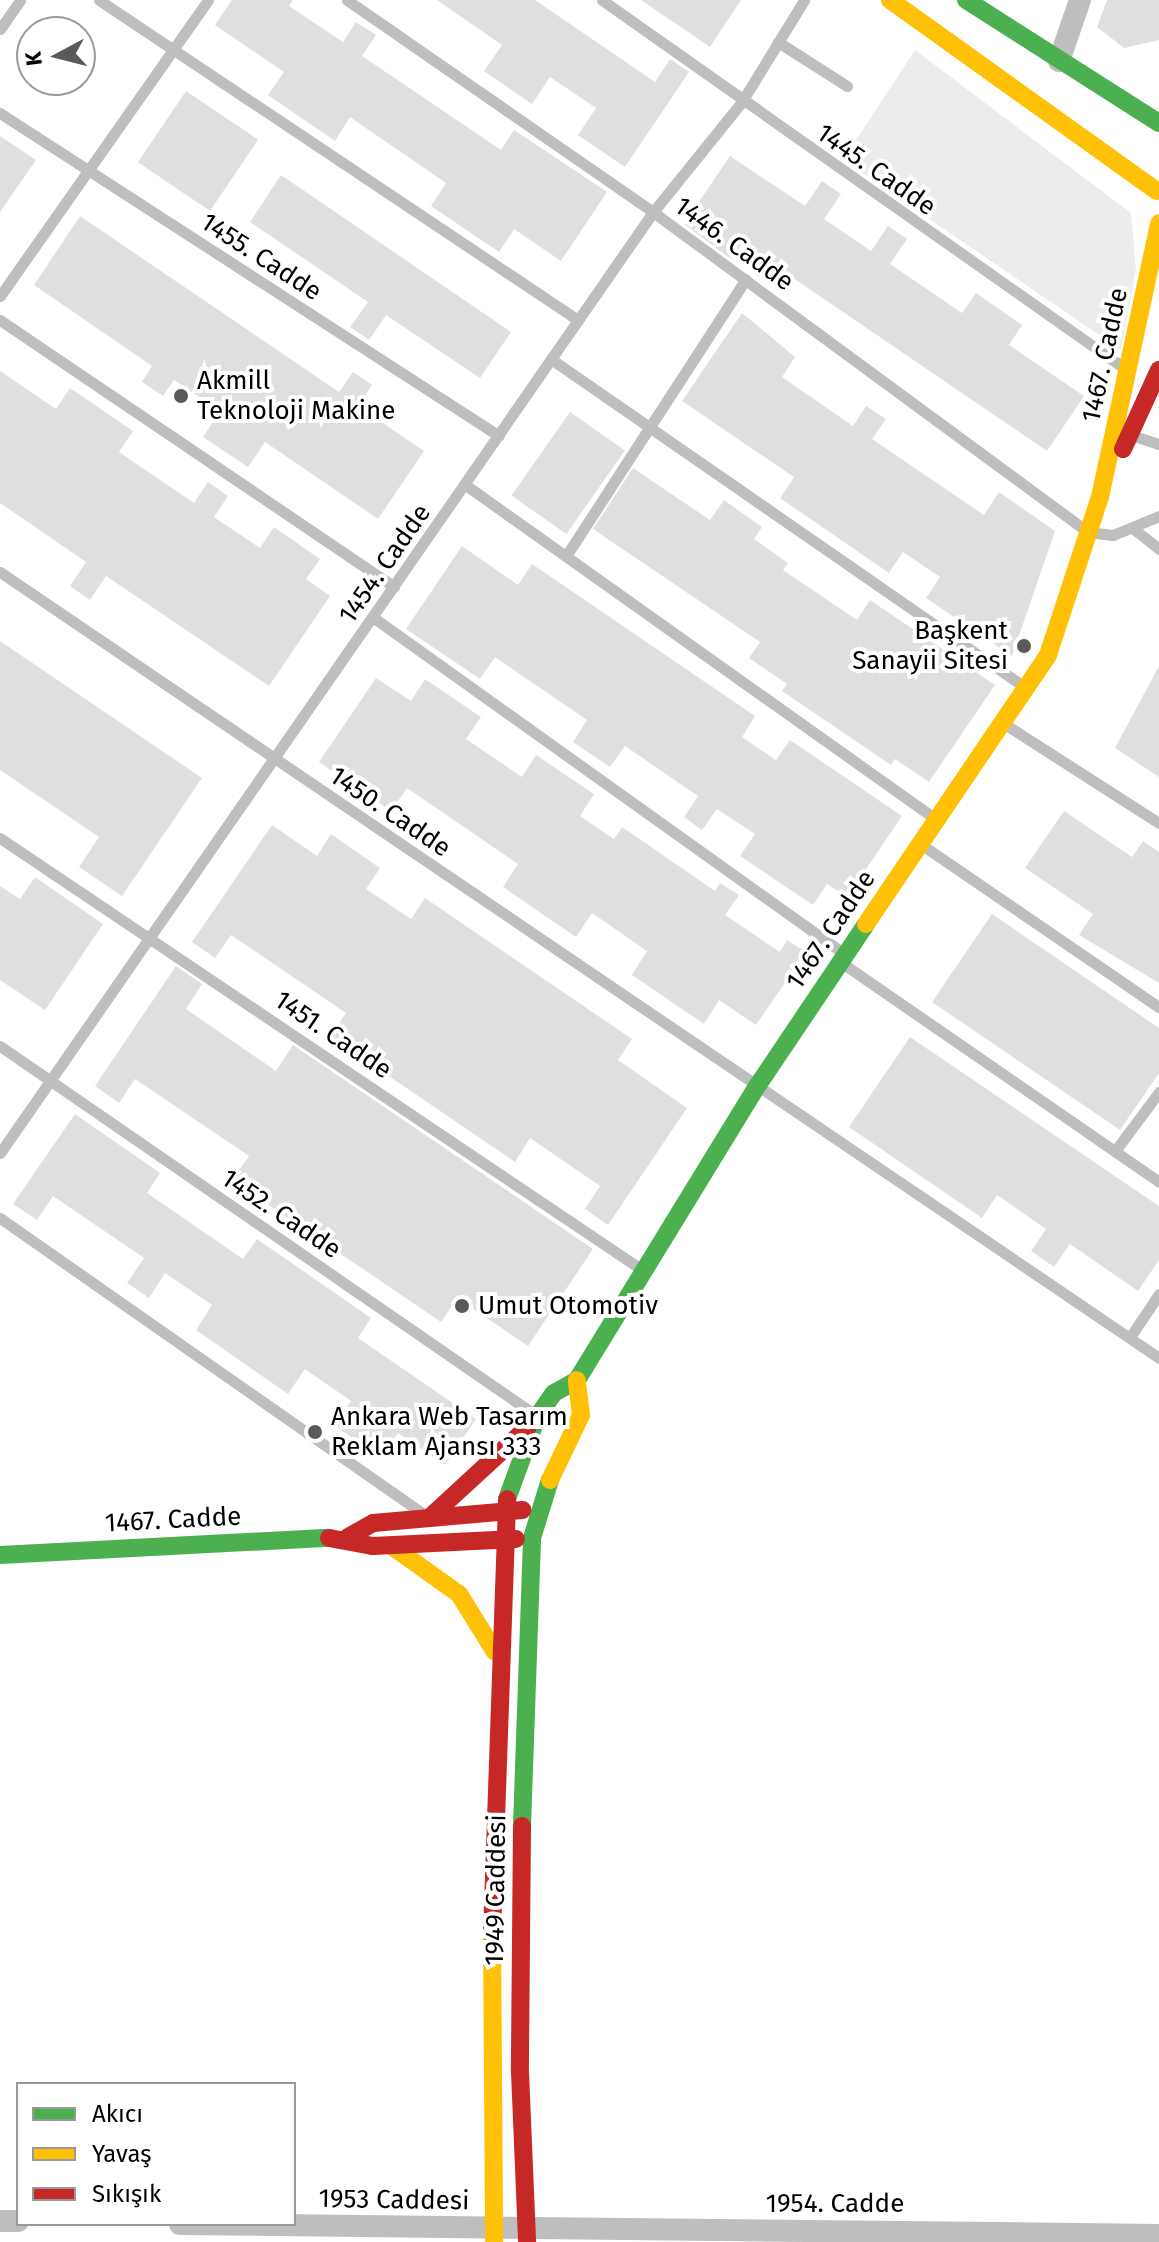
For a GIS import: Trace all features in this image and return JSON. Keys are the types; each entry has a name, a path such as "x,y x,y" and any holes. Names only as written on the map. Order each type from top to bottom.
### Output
{"street":[{"path":"890,0 1158,193"},
{"path":"966,0 1159,123"},
{"path":"1059,61 1080,0"},
{"path":"1158,164 1158,193"},
{"name":"1467. Cadde","path":"498,1539 503,1511 537,1417 554,1393 577,1380 641,1269 758,1085 1048,655 1100,497 1159,223"},
{"name":"1467. Cadde","path":"1100,497 1157,378"},
{"path":"532,1538 541,1508 581,1415 577,1380"},
{"path":"429,1518 537,1417"},
{"name":"1467. Cadde","path":"348,1537 373,1523 541,1508"},
{"name":"1467. Cadde","path":"0,1555 348,1537 390,1545 532,1538"},
{"name":"1949 Caddesi","path":"510,2235 520,2072 524,1644 532,1538"},
{"name":"1949 Caddesi","path":"498,1539 489,2064 510,2235"},
{"path":"390,1545 459,1594 497,1655"},
{"name":"1953 Caddesi","path":"203,2226 293,2234 510,2235"},
{"name":"1954. Cadde","path":"510,2235 1023,2238 1159,2235"}],"lane":[{"path":"0,29 20,0"},
{"path":"99,0 578,320"},
{"path":"0,296 208,0"},
{"name":"1446. Cadde","path":"347,0 653,212 1088,532"},
{"name":"1445. Cadde","path":"602,0 741,103 1128,371"},
{"name":"1454. Cadde","path":"0,1153 467,486 653,212 741,103 804,0"},
{"path":"778,42 847,86"},
{"name":"1455. Cadde","path":"0,113 499,436"},
{"path":"566,556 746,279"},
{"path":"0,320 394,587"},
{"path":"551,359 1026,688"},
{"path":"1130,434 1159,444"},
{"path":"467,486 937,820"},
{"path":"1088,532 1135,530 1159,516"},
{"path":"1135,530 1159,549"},
{"name":"1450. Cadde","path":"0,572 1159,1358"},
{"path":"374,618 844,959 1159,1182"},
{"path":"1003,723 1159,823"},
{"name":"1451. Cadde","path":"0,838 641,1269"},
{"path":"921,844 1159,1007"},
{"name":"1452. Cadde","path":"0,1046 537,1417"},
{"path":"1115,1151 1159,1092"},
{"path":"0,1218 429,1518"},
{"path":"1130,1337 1159,1294"}],"shaded area":[{"path":"915,50 1131,213 1136,269 1121,350 843,160"}],"building":[{"path":"232,0 293,0 289,6 343,42 356,22 376,35 362,56 501,150 514,130 607,192 561,261 514,229 499,252 431,206 446,183 350,117 335,141 268,95 284,72 215,25"},
{"path":"437,0 535,0 655,82 670,59 689,72 625,167 578,135 596,108 550,77 532,104 484,71 502,45"},
{"path":"641,0 741,0 710,47"},
{"path":"1107,0 1159,0 1159,40 1124,48 1097,27"},
{"path":"186,91 258,140 210,211 138,162"},
{"path":"0,136 36,160 0,212"},
{"path":"730,156 805,206 822,181 841,194 824,219 871,251 888,226 907,239 890,264 962,313 976,293 1022,325 1009,345 1084,396 1047,451 742,243 731,259 684,224"},
{"path":"281,175 511,332 480,378 386,315 369,340 350,327 368,302 250,222"},
{"path":"80,216 339,392 353,372 372,385 358,406 424,451 378,519 265,442 248,467 203,437 220,411 174,380 163,396 142,382 152,366 34,285"},
{"path":"742,313 795,357 782,377 853,426 866,406 886,419 872,439 984,515 999,492 1055,531 1012,656 926,598 940,577 903,552 889,573 780,498 794,477 682,401"},
{"path":"0,371 56,409 70,388 133,431 119,452 194,503 208,482 228,496 214,517 260,548 274,527 320,559 306,579 330,596 269,686 106,576 90,600 70,586 86,562 0,503"},
{"path":"570,412 625,450 566,534 511,496"},
{"path":"633,468 710,520 724,500 762,527 754,539 788,563 783,570 857,620 870,600 995,685 929,782 895,759 891,765 782,691 787,684 749,658 760,642 593,529"},
{"path":"462,546 518,585 532,564 755,716 742,737 776,760 790,740 902,816 847,897 827,884 813,905 740,856 755,834 717,809 702,830 684,817 698,796 625,746 610,767 573,742 587,720 495,657 480,679 406,629"},
{"path":"0,641 202,778 122,896 79,867 99,837 0,770"},
{"path":"1159,666 1159,777 1115,748"},
{"path":"376,678 411,701 425,679 481,717 466,739 522,777 536,755 594,794 580,816 614,839 622,827 715,891 720,883 739,895 725,915 780,952 787,940 806,952 756,1025 719,1000 704,1024 632,975 647,951 592,913 576,937 503,887 518,864 407,788 391,811 319,762"},
{"path":"1064,811 1132,857 1143,841 1159,852 1159,983 1079,935 1093,914 1025,868"},
{"path":"272,825 317,856 331,834 380,868 366,889 411,919 425,898 632,1039 618,1060 687,1108 608,1225 585,1209 600,1186 530,1138 515,1162 330,1036 346,1013 231,935 215,958 192,942"},
{"path":"35,877 103,924 45,1010 0,980 0,886 20,899"},
{"path":"992,914 1159,1028 1159,1073 1120,1130 932,1002"},
{"path":"176,966 202,984 186,1009 276,1071 293,1045 593,1249 528,1346 457,1298 441,1322 232,1180 249,1156 135,1079 119,1103 95,1086"},
{"path":"910,1037 1159,1206 1159,1260 1138,1291 1070,1244 1054,1267 1031,1251 1046,1229 997,1195 982,1218 849,1127"},
{"path":"75,1114 160,1173 147,1193 243,1259 257,1239 371,1318 358,1338 476,1419 445,1465 398,1433 381,1458 334,1425 351,1401 305,1369 288,1394 196,1330 212,1305 165,1273 149,1298 127,1283 144,1258 53,1196 37,1220 13,1204"}],"traffic: fast":[{"path":"966,0 1159,123"},
{"path":"507,1499 537,1417 554,1393 577,1380 758,1085 866,924"},
{"path":"522,1826 532,1538 550,1480"},
{"path":"0,1555 329,1538"}],"traffic: slow":[{"path":"890,0 1157,191"},
{"path":"866,924 1048,655 1100,497 1159,223"},
{"path":"550,1480 581,1415 577,1380"},
{"path":"390,1545 459,1594 495,1652"},
{"path":"492,1934 494,2242"}],"traffic: jam":[{"path":"1123,449 1159,370"},
{"path":"1154,383 1159,380"},
{"path":"429,1518 528,1427"},
{"path":"492,1934 507,1499"},
{"path":"348,1537 373,1523 522,1510"},
{"path":"329,1538 373,1546 516,1539"},
{"path":"522,1826 520,2072 527,2242"}],"place":[{"name":"Akmill Teknoloji Makine","path":"181,396"},
{"name":"Başkent Sanayii Sitesi","path":"1024,646"},
{"name":"Umut Otomotiv","path":"462,1306"},
{"name":"Ankara Web Tasarım Reklam Ajansı 333","path":"315,1432"}]}
